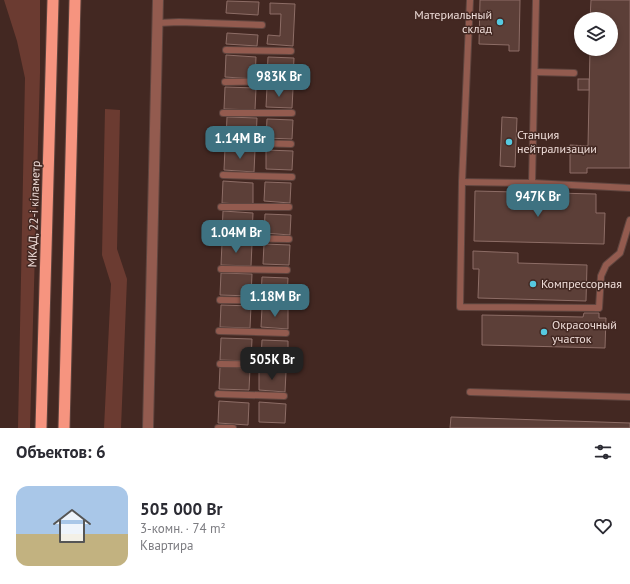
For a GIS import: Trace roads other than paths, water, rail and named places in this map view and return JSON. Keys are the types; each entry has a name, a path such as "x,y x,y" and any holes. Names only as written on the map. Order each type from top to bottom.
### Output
{"highway":[{"name":"МКАД, 22-і кіламетр","path":"40,428 53,0"},
{"path":"64,428 75,0"}],"street":[{"path":"148,428 158,0"}],"lane":[{"path":"470,0 462,182 460,307 599,308 601,276 606,265 620,253 630,220"},
{"path":"532,183 536,0"},
{"path":"158,23 179,22 262,25"},
{"path":"226,50 291,51"},
{"path":"535,72 574,74"},
{"path":"225,82 293,81"},
{"path":"224,113 292,113"},
{"path":"224,142 292,144"},
{"path":"223,175 292,177"},
{"path":"462,182 532,183 630,188"},
{"path":"221,207 289,207"},
{"path":"222,238 289,239"},
{"path":"221,269 288,270"},
{"path":"220,300 287,301"},
{"path":"219,331 286,332"},
{"path":"220,364 284,365"},
{"path":"470,392 630,397"},
{"path":"218,394 284,396"},
{"path":"218,428 233,428"}],"place":[{"name":"Материальный склад","path":"500,22"},
{"name":"Станция нейтрализации","path":"509,142"},
{"name":"Компрессорная","path":"533,284"},
{"name":"Окрасочный участок","path":"544,332"}]}
